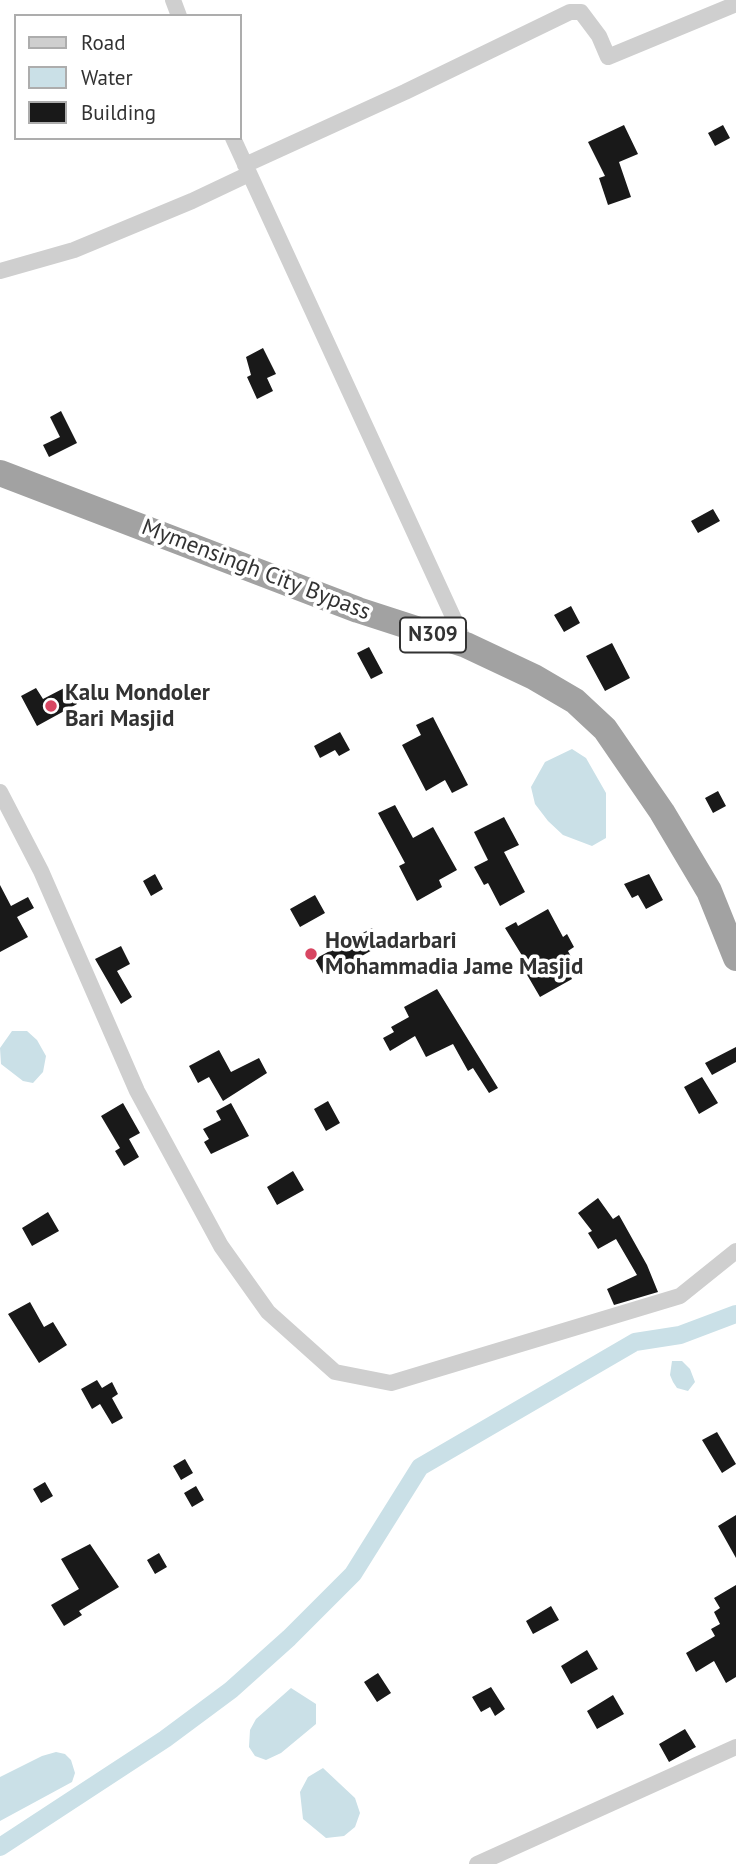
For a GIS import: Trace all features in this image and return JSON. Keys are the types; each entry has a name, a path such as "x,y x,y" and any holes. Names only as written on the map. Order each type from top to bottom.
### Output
{"highway":[{"name":"Mymensingh City Bypass","path":"0,473 358,610 466,645 534,677 575,701 605,729 662,812 709,891 736,958"}],"street":[{"path":"0,271 74,250 192,201 247,169 570,12 581,12 599,36 608,58 736,4"},
{"path":"234,140 466,645"},
{"path":"0,792 41,871 137,1091 221,1246 268,1312 335,1372 391,1383 680,1296 736,1251"},
{"path":"477,1864 682,1774 736,1747"}],"water":[{"path":"572,749 586,758 606,793 606,838 592,846 563,835 548,821 535,804 531,787 545,762"},
{"path":"12,1031 27,1031 37,1040 46,1056 43,1072 33,1083 23,1081 1,1064 0,1048"},
{"path":"672,1361 682,1361 690,1369 695,1382 688,1391 677,1388 673,1382 670,1375"},
{"path":"291,1688 316,1704 316,1724 281,1753 266,1760 255,1756 249,1747 250,1730 256,1719"},
{"path":"56,1752 65,1754 71,1760 75,1773 72,1782 0,1821 0,1777"},
{"path":"323,1768 355,1798 360,1813 355,1827 344,1836 326,1838 303,1819 300,1792 308,1777"}],"building":[{"path":"624,125 638,154 619,162 631,197 608,205 599,178 605,176 588,142"},
{"path":"723,125 730,138 715,146 708,133"},
{"path":"263,348 276,374 267,378 273,391 257,399 247,377 251,375 246,357"},
{"path":"61,411 77,443 49,457 43,445 60,437 50,417"},
{"path":"713,509 720,521 698,533 691,521"},
{"path":"571,606 580,623 564,632 554,615"},
{"path":"612,643 630,678 605,691 586,656"},
{"path":"369,647 383,673 371,679 357,653"},
{"name":"Kalu Mondoler Bari Masjid","path":"68,686 77,704 37,726 21,696 36,688 43,699"},
{"path":"433,717 468,785 452,793 445,780 426,791 402,745 421,735 416,725"},
{"path":"340,732 350,750 339,756 335,750 320,758 314,746"},
{"path":"718,791 726,806 713,813 705,798"},
{"path":"395,805 413,838 433,827 457,870 439,880 442,887 417,901 399,866 405,863 378,813"},
{"path":"504,817 519,845 504,852 525,892 500,906 488,883 484,885 474,867 488,860 474,832"},
{"path":"155,874 163,889 151,896 143,881"},
{"path":"649,874 663,900 646,909 638,895 632,898 624,884"},
{"path":"0,885 11,906 28,897 34,908 17,917 28,937 0,952"},
{"path":"315,895 325,913 300,927 290,909"},
{"path":"548,909 563,937 567,934 574,947 568,951 577,968 569,973 572,979 540,997 526,973 531,970 505,928 516,922 518,926"},
{"path":"372,928 381,945 325,977 315,959"},
{"path":"121,946 130,964 117,971 132,997 121,1004 95,959"},
{"path":"437,989 498,1088 489,1093 473,1068 468,1071 453,1044 426,1057 415,1036 390,1051 383,1038 394,1032 391,1027 409,1017 404,1007"},
{"path":"736,1047 736,1062 712,1075 705,1063"},
{"path":"219,1050 231,1072 259,1058 267,1073 223,1101 209,1077 198,1083 189,1066"},
{"path":"702,1077 718,1103 699,1114 684,1087"},
{"path":"328,1101 340,1123 326,1131 314,1109"},
{"path":"123,1103 140,1133 129,1139 139,1157 124,1166 115,1151 120,1148 101,1116"},
{"path":"231,1103 249,1136 211,1154 204,1142 209,1139 203,1129 221,1120 216,1111"},
{"path":"293,1171 304,1190 277,1205 267,1187"},
{"path":"598,1198 613,1219 619,1215 647,1265 658,1292 614,1305 607,1289 637,1275 616,1239 598,1249 588,1233 592,1231 578,1213"},
{"path":"48,1212 59,1231 32,1246 22,1228"},
{"path":"30,1302 44,1327 53,1322 67,1345 39,1363 8,1314"},
{"path":"97,1380 102,1388 112,1382 118,1394 112,1398 123,1418 112,1424 100,1404 92,1409 81,1389"},
{"path":"717,1432 736,1464 722,1473 702,1440"},
{"path":"185,1459 193,1473 181,1480 173,1466"},
{"path":"45,1482 53,1496 41,1503 33,1489"},
{"path":"196,1486 204,1500 192,1507 184,1493"},
{"path":"736,1515 736,1558 718,1526"},
{"path":"90,1544 119,1587 79,1611 82,1615 64,1626 51,1605 79,1589 61,1559"},
{"path":"159,1553 167,1567 155,1574 147,1560"},
{"path":"736,1585 736,1677 726,1683 714,1661 696,1672 686,1653 715,1636 711,1629 720,1624 714,1612 720,1608 714,1598"},
{"path":"551,1606 559,1620 533,1634 526,1621"},
{"path":"587,1650 598,1669 571,1684 561,1666"},
{"path":"378,1673 391,1693 377,1702 364,1682"},
{"path":"491,1687 505,1709 495,1716 490,1707 481,1712 472,1697"},
{"path":"613,1695 624,1714 597,1729 587,1711"},
{"path":"685,1729 696,1747 669,1762 659,1744"}],"waterway":[{"path":"0,1847 165,1739 231,1690 289,1638 353,1574 420,1467 635,1342 680,1335 736,1314"}],"place":[{"name":"Kalu Mondoler Bari Masjid","path":"51,706"},
{"name":"Howladarbari Mohammadia Jame Masjid","path":"311,954"}]}
